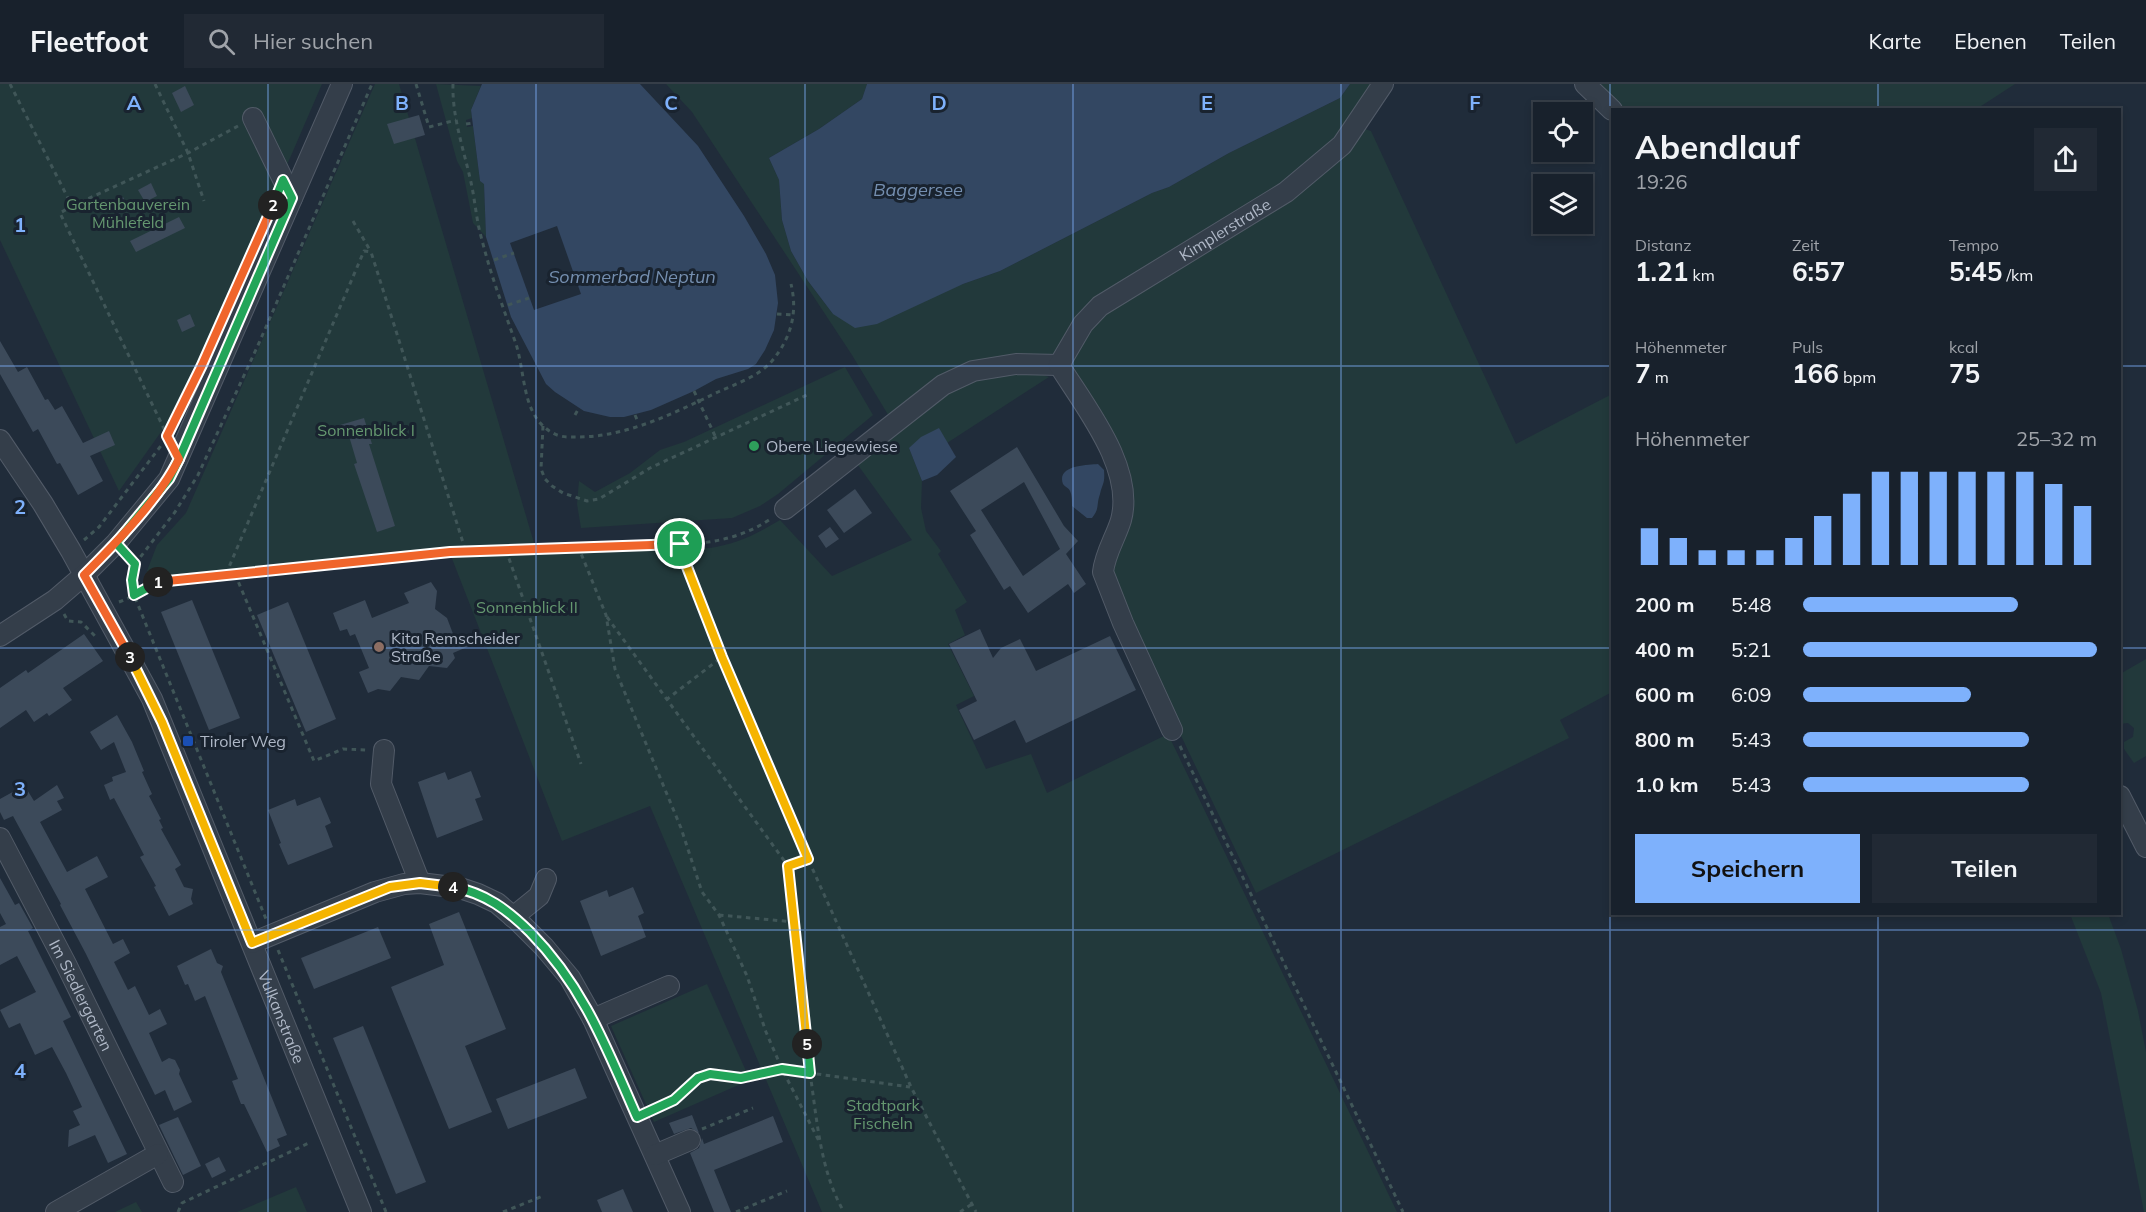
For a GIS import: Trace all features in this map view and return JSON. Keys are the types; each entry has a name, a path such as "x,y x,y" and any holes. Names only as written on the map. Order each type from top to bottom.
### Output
{"street":[{"path":"0,636 55,600 84,575 116,543 169,479 342,84"},
{"name":"Kimplerstraße","path":"1059,365 1083,324 1100,306 1286,192 1342,146 1383,84"},
{"path":"1585,84 1611,109"},
{"path":"253,118 292,198"},
{"path":"785,509 943,385 973,371 1016,364 1059,365 1106,441 1119,471 1124,498 1121,519 1103,572 1123,623 1172,730"},
{"name":"Vulkanstraße","path":"0,441 43,504 140,675 162,722 361,1212"},
{"path":"384,750 381,784 420,883"},
{"path":"2121,798 2146,847"},
{"name":"Im Siedlergarten","path":"0,838 66,964 173,1182"},
{"path":"513,916 539,896 546,879"},
{"path":"252,943 375,892 404,884 420,883 460,888 496,903 513,916 544,947 570,978 593,1019 680,1212"},
{"path":"593,1019 669,986"},
{"path":"655,1155 690,1140"},
{"path":"56,1212 158,1154"}],"path":[{"path":"10,84 72,206"},
{"path":"155,84 188,153 204,201"},
{"path":"372,84 198,475 175,512 135,564 132,580 134,595 386,1212"},
{"path":"416,84 429,127 456,120"},
{"path":"453,84 456,120 471,181 481,239 516,345 534,415 555,435 598,436 628,430 699,401 754,375 771,362 783,345 792,325 795,301 791,285"},
{"path":"167,436 60,213 188,153 253,118"},
{"path":"466,124 473,123"},
{"path":"353,221 371,252 466,552"},
{"path":"226,575 364,251 371,252"},
{"path":"494,260 513,253"},
{"path":"508,305 529,298"},
{"path":"777,314 793,315"},
{"path":"694,391 716,438"},
{"path":"543,426 541,469 545,479 563,493 587,501 599,499 650,468 809,394"},
{"path":"575,415 579,408"},
{"path":"635,415 638,422"},
{"path":"71,551 99,528 155,456 172,426"},
{"path":"104,609 161,580 506,549 680,544 732,538 753,529 785,509"},
{"path":"116,543 135,564"},
{"path":"680,544 722,657 808,859 911,1087 976,1212"},
{"path":"578,546 606,615 615,669 681,828 702,892 719,915 747,975 766,1032 782,1069 820,1143"},
{"path":"506,549 580,764"},
{"path":"235,574 314,761 343,750 384,750"},
{"path":"55,600 68,621 81,622 100,644"},
{"path":"606,615 788,866 810,1073 820,1143 833,1186 844,1212"},
{"path":"666,700 722,657"},
{"path":"1172,730 1403,1212"},
{"path":"788,866 808,859"},
{"path":"719,915 794,922"},
{"path":"637,1117 674,1100 698,1078 710,1074 741,1078 782,1069 911,1087"},
{"path":"690,1140 696,1132 753,1108"},
{"path":"178,1212 182,1203 311,1142 315,1152"},
{"path":"736,1212 788,1191"},
{"path":"502,1212 543,1196"},
{"path":"960,1212 972,1204"}],"green space":[{"name":"Gartenbauverein Mühlefeld","path":"0,84 322,84 188,394 119,491 0,240"},
{"name":"Sonnenblick I","path":"375,84 399,84 534,543 449,549 450,552 161,580 145,576 157,545 186,513"},
{"path":"436,84 481,86 471,110 472,118 466,120 467,127 473,126 480,181 484,183 486,237 473,223 463,172 457,161"},
{"path":"666,84 867,84 862,99 819,129 769,158 779,180 782,220 791,251 808,281 833,314 963,284 1000,271 1340,98 1350,84 1378,84 1319,161 1133,277 1059,353 1050,359 1002,360 890,418 852,355 692,112"},
{"path":"1594,84 2015,84 1978,108 1621,108"},
{"path":"1362,128 1371,131 1516,444 1611,395 1611,693 1560,720 1569,738 1256,893 1134,637 1108,571 1128,497 1072,376 1070,357 1087,326"},
{"name":"Obere Liegewiese","path":"845,367 873,415 778,494 760,506 732,518 581,528 577,504 579,481 595,492 630,473 660,450 684,442"},
{"path":"1032,372 1049,377 947,443 938,429 909,448 922,481 921,508 926,531 941,551 938,554 967,602 955,610 965,635 948,644 974,696 956,705 986,769 1031,754 1047,793 1168,734 1397,1212 822,1212 650,806 562,841 451,556 710,548 746,538 780,520 832,576 912,540 855,461 920,409 974,376"},
{"path":"2146,659 2146,756 2134,763 2124,749 2124,742 2133,737 2134,728 2128,723 2121,724 2121,673"},
{"path":"2070,915 2108,915 2121,949 2138,1011 2146,1052 2146,1212 2144,1212 2101,993"},
{"path":"707,984 750,1080 654,1122 611,1026"},
{"path":"296,1187 307,1212 237,1212"},
{"path":"136,1202 142,1212 115,1212"}],"water":[{"name":"Sommerbad Neptun","path":"482,84 640,84 698,146 744,216 766,254 775,275 778,303 774,330 756,364 748,369 716,379 651,410 624,417 610,417 584,411 546,384 511,317 486,237 484,184 480,181 471,110"},
{"name":"Baggersee","path":"867,84 1350,84 1340,98 1000,271 963,284 877,324 855,328 833,314 808,281 791,251 782,220 779,180 769,158 819,129 862,99"},
{"path":"939,428 956,457 937,475 922,481 909,448 921,437"},
{"path":"1098,464 1104,470 1104,481 1096,512 1092,518 1087,518 1072,506 1071,493 1063,484 1062,478 1064,473 1074,467"}],"pier":[{"path":"557,226 581,294 534,310 510,243"}],"building":[{"path":"185,86 194,105 181,112 172,93"},
{"path":"419,115 425,135 394,144 387,124"},
{"path":"151,183 157,196 145,202 138,190"},
{"path":"123,197 129,208 117,215 111,203"},
{"path":"179,217 185,228 136,252 130,241"},
{"path":"190,314 195,326 182,332 177,320"},
{"path":"0,341 18,372 27,367 45,400 48,399 55,410 62,406 83,443 109,431 115,445 90,456 103,481 78,495 60,463 57,464 38,429 33,432 0,374"},
{"path":"364,418 372,444 369,444 395,526 377,532 354,464 357,463 349,436 344,438 340,425"},
{"path":"1017,447 1064,526 1078,541 1066,554 1086,584 1074,593 1068,584 1028,613 1010,586 1004,590 970,535 976,531 950,491","holes":["1024,482 1060,549 1023,576 981,510"]},
{"path":"855,489 872,513 844,533 827,510"},
{"path":"830,527 839,539 826,548 818,536"},
{"path":"431,582 437,591 435,609 447,618 455,639 481,641 453,653 455,658 447,668 429,666 419,680 401,677 390,691 378,689 368,693 359,672 369,668 355,634 350,636 347,629 340,631 333,613 365,600 372,618 409,603 404,593"},
{"path":"192,600 240,718 209,730 161,612"},
{"path":"288,602 336,719 306,732 257,615"},
{"path":"980,629 993,658 1001,648 1020,639 1036,671 1110,636 1136,690 1026,743 1015,720 974,740 959,710 977,701 949,644"},
{"path":"84,634 103,661 63,688 72,700 49,716 47,713 34,722 26,710 0,728 0,688 26,670 28,673"},
{"path":"117,715 144,771 142,772 152,794 149,796 161,819 159,820 163,828 161,829 181,865 175,869 184,887 193,889 191,899 193,904 169,916 140,857 144,855 114,798 110,800 104,785 113,781 112,777 126,772 114,742 101,750 90,732"},
{"path":"471,771 481,797 475,799 483,820 437,838 418,782 445,772 448,780"},
{"path":"57,785 64,798 57,801 62,810 40,822 67,872 97,856 108,877 85,889 113,944 123,939 130,953 114,962 128,990 135,986 149,1015 160,1009 167,1024 149,1033 162,1062 169,1058 175,1060 192,1102 174,1111 165,1090 155,1095 61,904 13,816 4,820 0,812 0,799 18,789 20,791 26,788 34,801"},
{"path":"320,797 331,823 325,826 333,847 288,865 268,810 295,799 297,806"},
{"path":"0,878 15,905 19,903 33,928 28,931 71,1017 63,1021 127,1154 108,1163 95,1135 68,1147 69,1130 80,1125 73,1111 82,1107 66,1073 52,1047 35,1055 20,1023 9,1028 0,1010 36,992 17,956 0,965 0,927 6,924 0,913"},
{"path":"633,887 644,913 638,916 646,937 601,956 580,901 607,890 609,897"},
{"path":"459,912 506,1029 465,1046 492,1112 449,1129 391,987 444,965 429,924"},
{"path":"378,927 391,958 314,989 301,958"},
{"path":"211,949 217,963 223,966 221,972 287,1135 277,1139 280,1146 267,1152 244,1104 241,1104 232,1081 238,1079 205,996 195,1001 177,966"},
{"path":"363,1026 426,1182 396,1194 333,1038"},
{"path":"575,1068 587,1098 508,1129 496,1099"},
{"path":"692,1115 699,1133 691,1128 674,1134 669,1123"},
{"path":"773,1116 783,1142 714,1170 731,1212 714,1212 690,1153 699,1148 702,1138 704,1144"},
{"path":"178,1117 201,1166 183,1175 159,1125"},
{"path":"219,1157 226,1171 212,1178 205,1164"},
{"path":"623,1189 633,1212 602,1212 597,1200"}],"place":[{"name":"Obere Liegewiese","path":"754,446"},
{"name":"Kita Remscheider Straße","path":"379,647"},
{"name":"Tiroler Weg","path":"188,741"}],"route":[{"path":"680,544 450,552 161,580 134,595 132,580 135,564 116,543 169,479 179,459 292,198 283,180 202,365 167,436 179,459 169,479 137,516 116,543 84,575 140,675 162,722 252,943 390,887 420,883 460,888 478,894 496,903 517,920 570,978 593,1019 637,1117 674,1100 698,1078 710,1074 741,1078 782,1069 810,1073 788,866 808,859 722,657 680,544"}],"park label":[{"name":"Sonnenblick II","path":"527,607"},
{"name":"Stadtpark Fischeln","path":"883,1114"}]}
